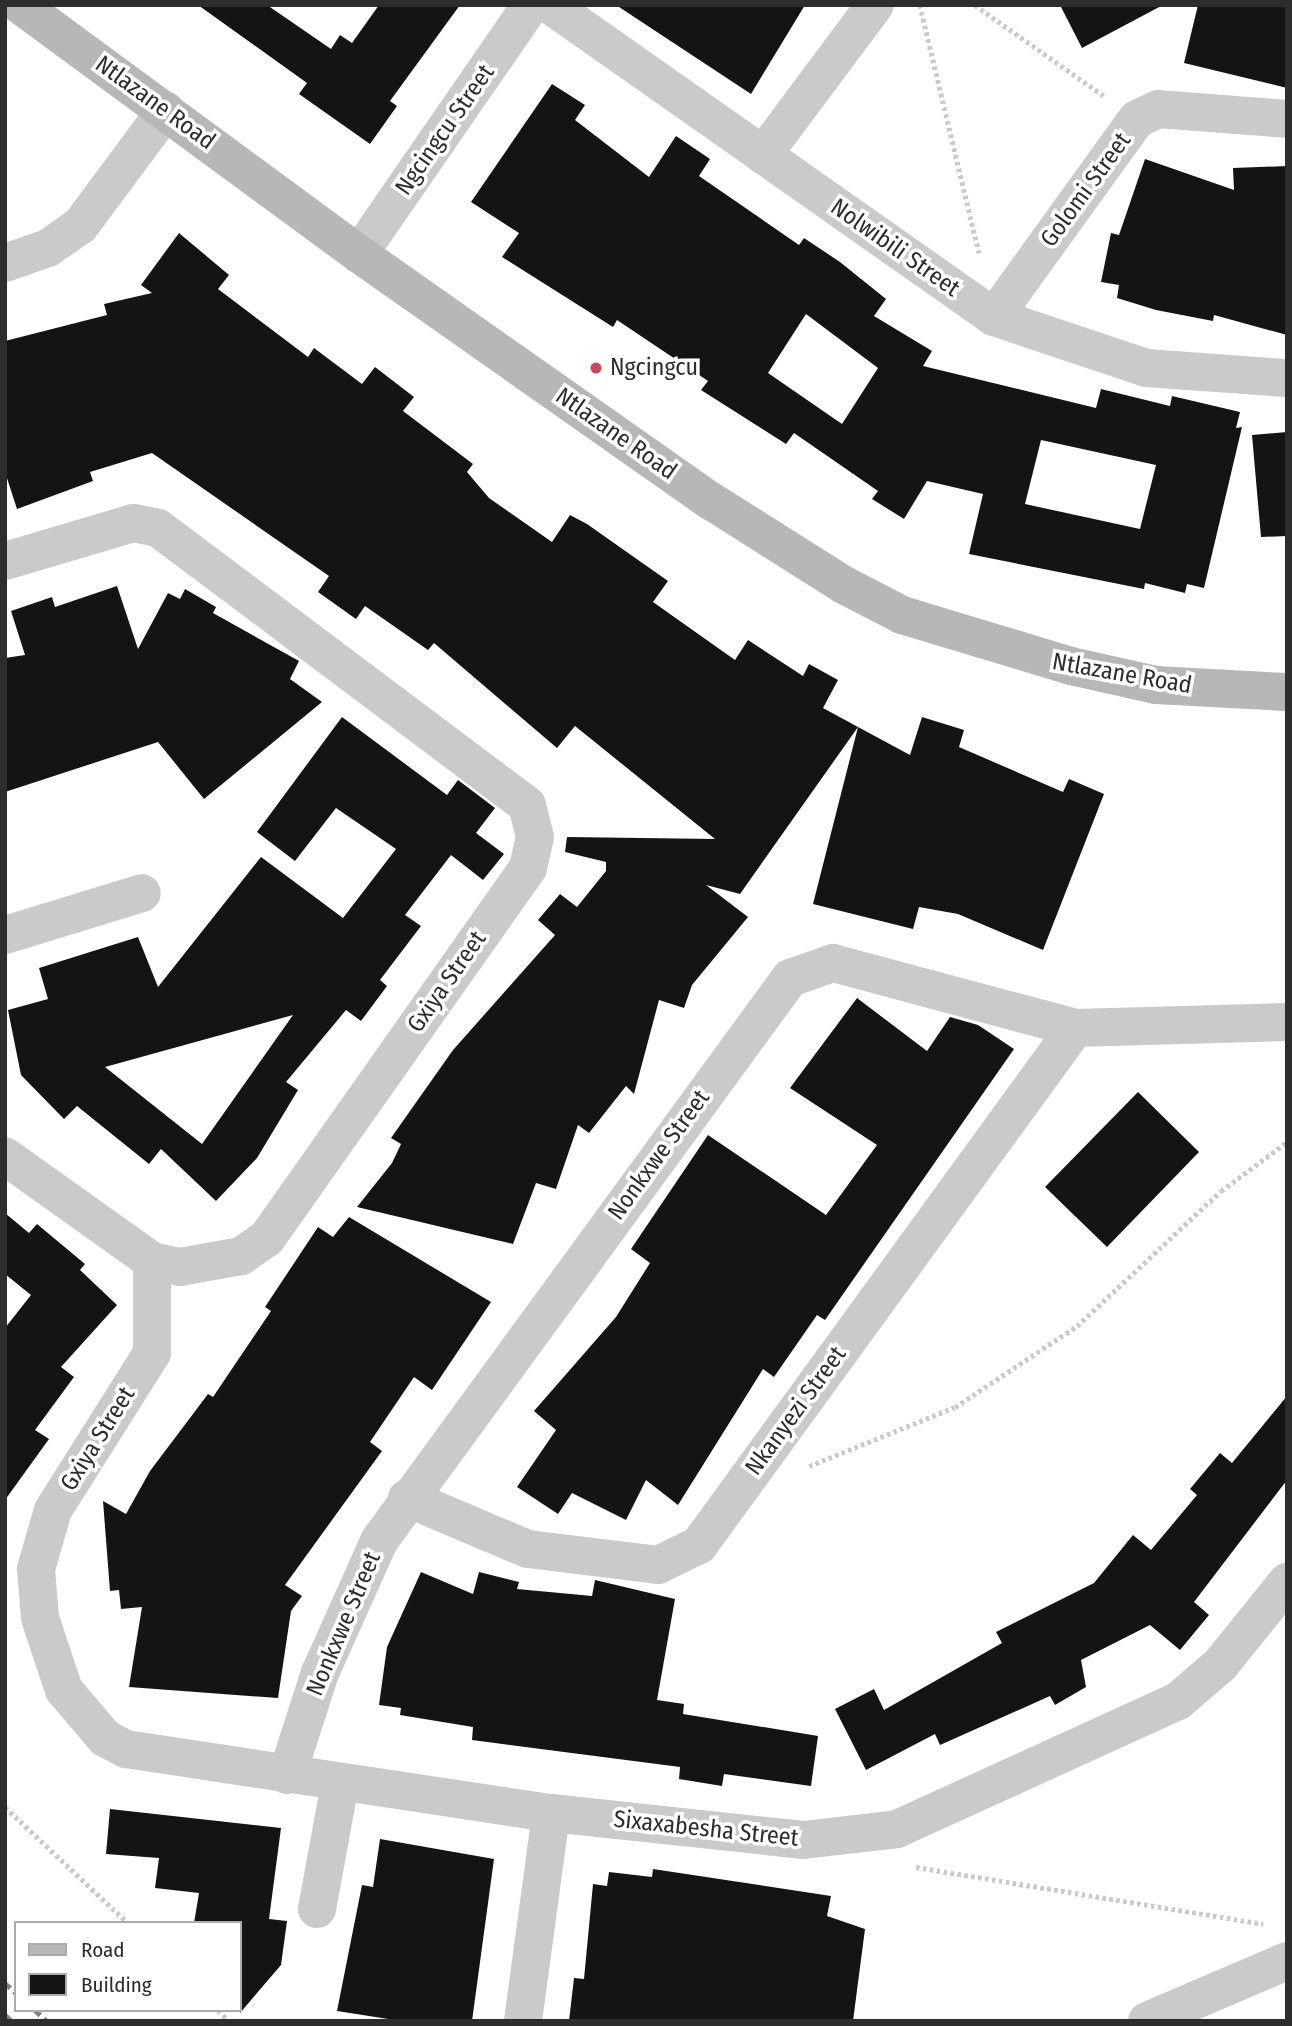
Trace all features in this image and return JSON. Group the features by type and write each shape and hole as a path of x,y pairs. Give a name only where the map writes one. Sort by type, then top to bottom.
{"street":[{"name":"Ntlazane Road","path":"20,5 359,254 711,501 902,615 1015,652 1156,685 1287,692"},
{"name":"Ngcingcu Street","path":"359,254 531,5"},
{"name":"Nolwibili Street","path":"550,5 994,317 1146,368 1287,378"},
{"path":"763,155 875,5"},
{"name":"Golomi Street","path":"994,317 1137,119 1157,109 1287,119"},
{"path":"5,263 48,248 79,226 166,110"},
{"name":"Gxiya Street","path":"5,561 133,523 158,528 527,805 532,820 528,868 267,1238 211,1265 152,1261 152,1353 53,1510 36,1569 40,1618"},
{"path":"5,935 142,893"},
{"name":"Nonkxwe Street","path":"287,1775 320,1673 379,1541 407,1498 790,978 834,963 1075,1028 1287,1022"},
{"name":"Nkanyezi Street","path":"407,1498 528,1549 658,1565 699,1545 1075,1028"},
{"path":"5,1156 152,1261"},
{"name":"Sixaxabesha Street","path":"40,1618 64,1690 105,1738 126,1749 340,1784 551,1813 804,1840 897,1829 1178,1701 1220,1665 1287,1582"},
{"path":"317,1909 340,1784"},
{"path":"523,2021 551,1813"},
{"path":"1147,2021 1287,1961"}],"path":[{"path":"920,5 994,317"},
{"path":"975,5 1137,119"},
{"path":"806,1468 955,1407 1077,1326 1221,1191 1287,1142"},
{"path":"5,1808 126,1921"},
{"path":"897,1829 915,1867 1273,1926"}],"building":[{"path":"198,5 267,5 331,49 340,35 352,43 379,5 460,5 390,101 397,106 370,144 299,94 307,83"},
{"path":"616,5 805,5 751,94"},
{"path":"1060,5 1163,5 1082,48"},
{"path":"1198,5 1287,5 1287,88 1184,63"},
{"path":"552,84 585,105 575,120 649,177 676,136 710,159 699,176 799,245 804,238 840,262 886,299 874,316 932,351 923,366 1096,408 1101,389 1170,406 1172,396 1240,412 1236,428 1242,427 1204,588 1187,584 1185,593 1145,583 1144,589 969,554 983,494 927,481 904,519 872,499 878,491 794,433 786,444 701,390 708,381 617,320 613,327 502,257 519,233 471,202","holes":["806,314 878,368 842,424 768,373","1041,440 1156,465 1140,529 1025,504"]},
{"path":"1145,159 1234,190 1233,168 1287,166 1287,335 1214,315 1213,321 1156,310 1117,298 1119,285 1101,282 1111,233 1119,235"},
{"path":"179,233 229,275 218,289 308,357 314,348 362,384 375,367 414,397 403,411 473,464 467,472 489,498 552,542 570,515 587,524 668,581 653,602 735,660 748,640 803,676 809,664 838,680 823,708 858,727 740,894 706,885 748,917 692,985 684,1008 659,1000 634,1094 626,1086 589,1133 578,1125 556,1189 536,1183 513,1244 357,1207 392,1163 401,1144 391,1138 453,1050 555,935 538,920 560,894 577,907 606,871 606,862 565,852 567,837 715,839 575,726 557,748 434,643 428,650 365,606 356,619 318,592 329,576 152,453 90,472 93,481 17,509 5,472 5,341 107,315 104,304 152,293 141,285"},
{"path":"1287,432 1287,536 1261,537 1252,435"},
{"path":"117,586 138,649 168,593 180,599 185,589 216,607 213,613 299,661 290,679 322,702 204,799 158,742 5,792 5,658 25,655 11,611 52,597 55,607"},
{"path":"342,717 447,795 458,780 495,808 476,833 504,854 483,880 451,855 405,915 421,926 380,980 387,986 361,1021 346,1010 286,1082 298,1090 257,1158 216,1201 161,1149 149,1164 77,1106 64,1119 21,1075 8,1010 48,999 39,968 138,937 158,987 261,857 343,918 396,849 336,808 295,861 257,832","holes":["293,1015 202,1144 105,1067"]},
{"path":"922,717 964,730 959,747 1063,792 1069,779 1104,794 1043,950 958,914 919,907 913,929 813,904 858,727 910,755"},
{"path":"857,998 927,1051 950,1017 978,1025 1014,1049 825,1320 817,1315 774,1377 763,1369 678,1505 646,1480 626,1520 572,1493 558,1514 517,1487 556,1430 534,1411 616,1317 650,1263 631,1249 708,1135 826,1215 877,1145 790,1088"},
{"path":"1138,1092 1199,1152 1107,1247 1045,1187"},
{"path":"5,1213 29,1233 37,1224 85,1264 80,1270 117,1305 61,1367 74,1377 35,1430 49,1439 5,1500 5,1328 31,1295 5,1274"},
{"path":"349,1217 491,1302 432,1390 414,1377 370,1442 382,1451 285,1585 302,1596 291,1611 278,1698 129,1687 142,1607 121,1609 119,1590 110,1591 103,1501 126,1514 150,1471 208,1394 213,1397 271,1311 265,1307 318,1227 333,1237"},
{"path":"1287,1396 1287,1480 1194,1602 1209,1615 1180,1650 1150,1625 1081,1660 1086,1687 1055,1705 1050,1696 940,1745 935,1734 866,1770 835,1709 874,1689 884,1710 1002,1643 996,1632 1094,1583 1133,1535 1151,1550 1197,1495 1190,1489 1220,1453 1232,1463"},
{"path":"421,1572 473,1594 479,1572 519,1582 517,1589 592,1596 595,1580 675,1599 657,1700 684,1704 683,1714 818,1736 811,1786 724,1774 722,1786 679,1779 680,1767 472,1740 473,1727 400,1715 401,1708 379,1705 387,1647"},
{"path":"110,1809 281,1828 269,1919 287,1921 281,1965 242,2011 242,1921 194,1921 199,1893 155,1888 159,1858 106,1854"},
{"path":"380,1839 494,1859 472,2021 401,2021 337,2011 362,1885 373,1887"},
{"path":"653,1869 831,1896 827,1916 865,1929 853,2021 569,2021 574,1978 584,1979 593,1884 607,1886 609,1872 652,1877"}],"railway":[{"path":"5,1983 14,1991"},
{"path":"37,2012 47,2021"},
{"path":"5,2015 12,2021"}],"place":[{"name":"Ngcingcu","path":"596,368"}]}
